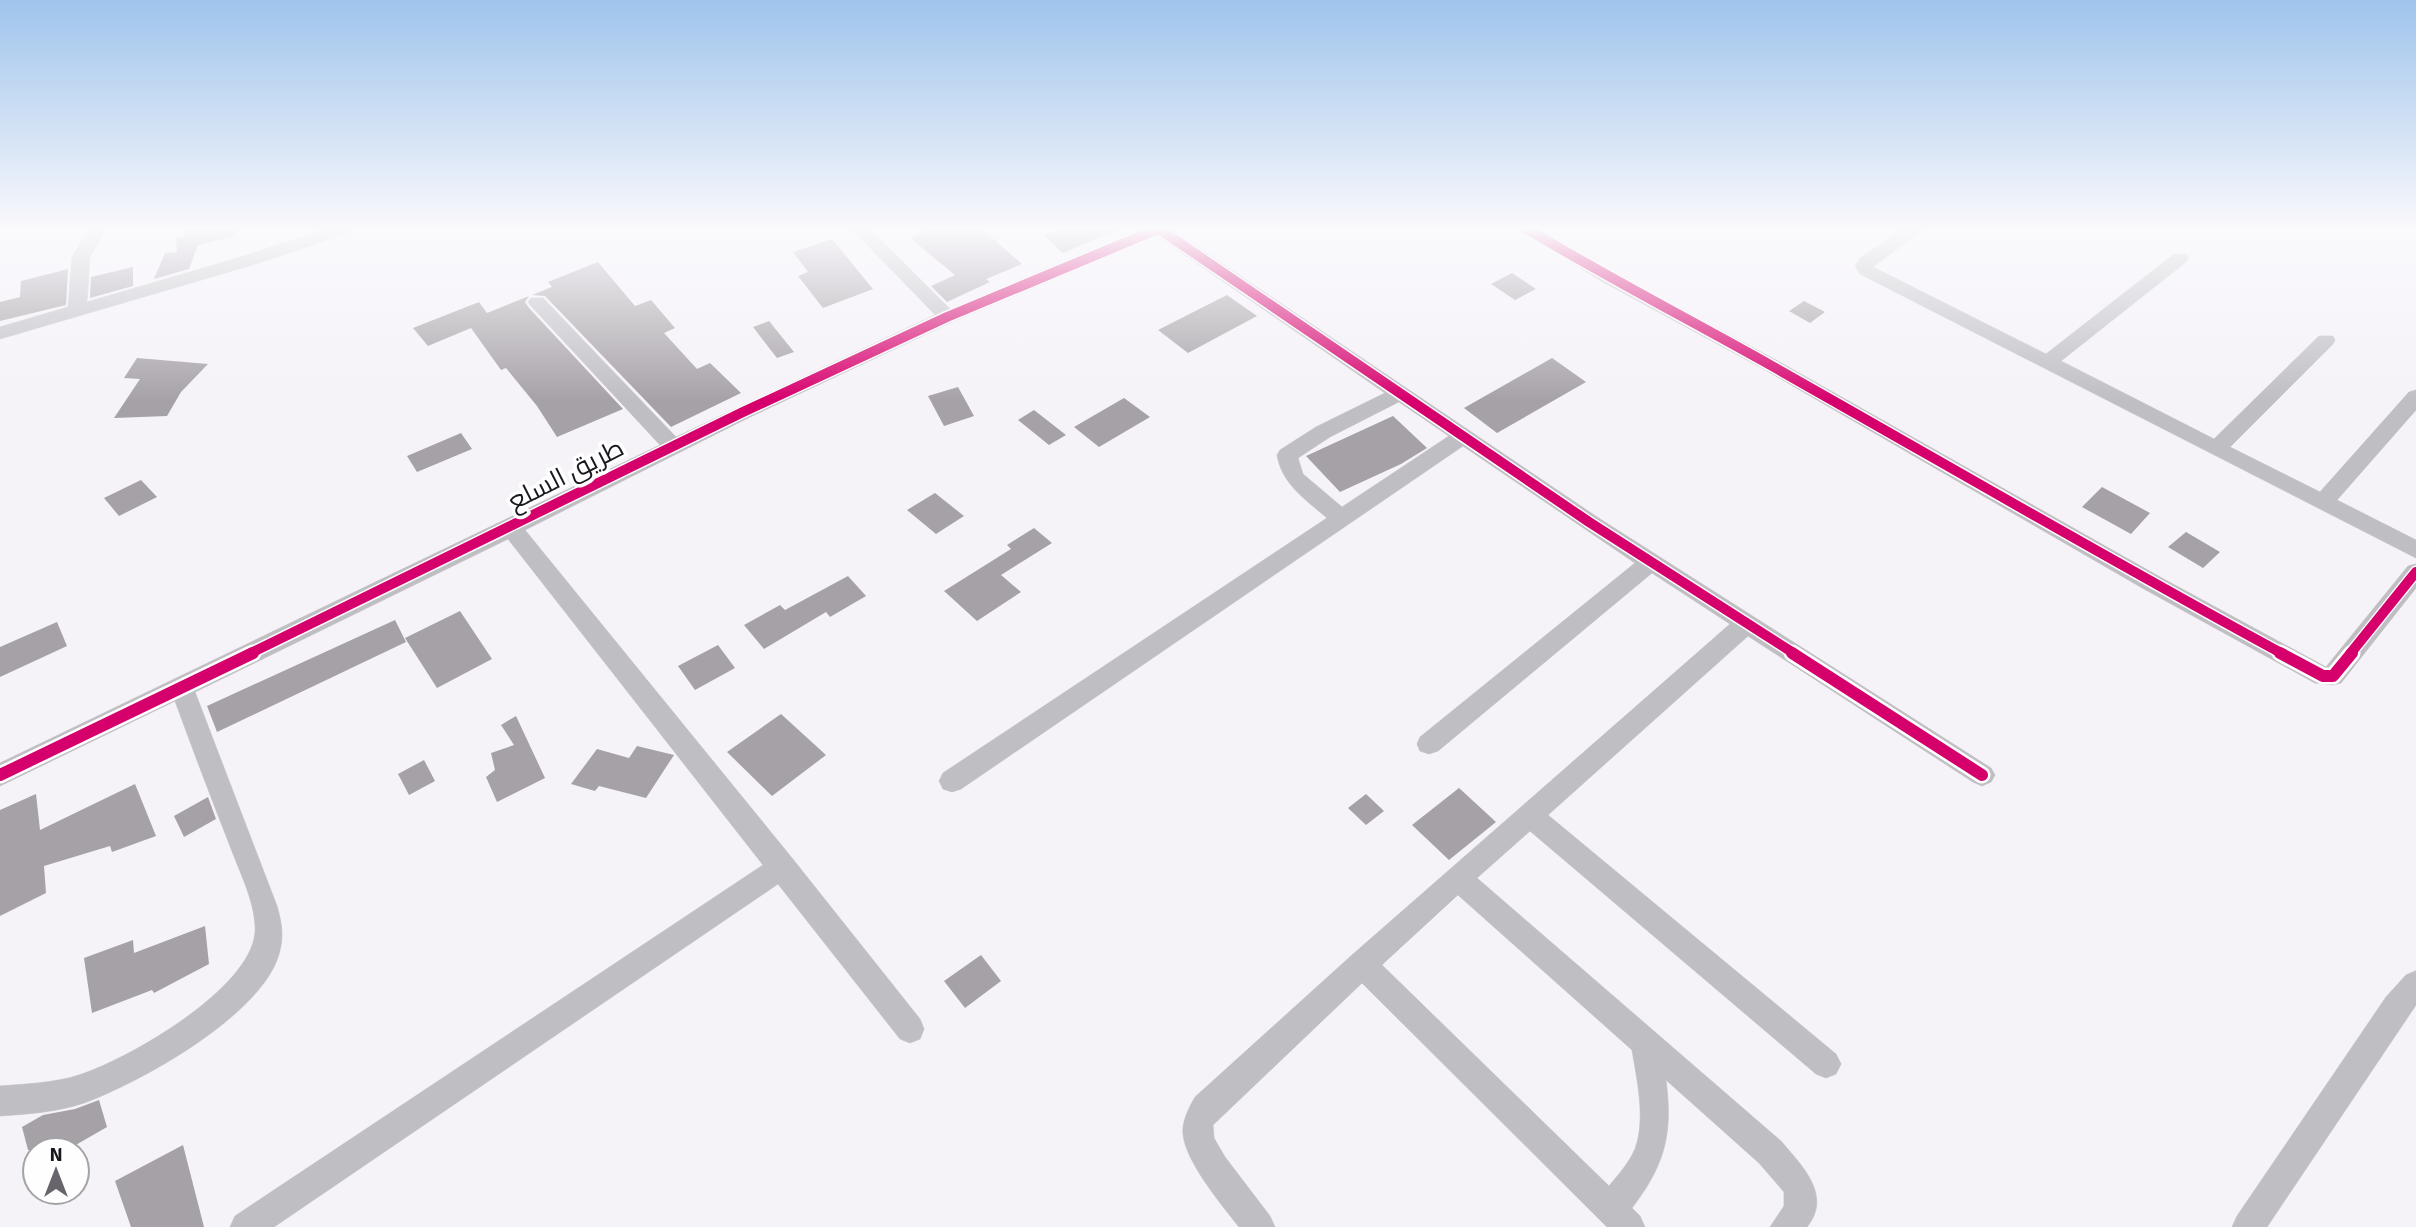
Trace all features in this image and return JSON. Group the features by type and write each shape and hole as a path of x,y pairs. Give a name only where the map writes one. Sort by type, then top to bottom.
{"street":[{"path":"77,312 79,286"},
{"path":"0,333 159,286"},
{"path":"917,286 947,317"},
{"name":"طريق السلع","path":"0,775 673,447 947,317 1021,286"},
{"path":"1241,286 1651,562 1982,775"},
{"path":"1628,286 2152,583 2323,676 2333,676 2416,572"},
{"path":"1897,286 2416,550"},
{"path":"2046,363 2144,286"},
{"path":"537,302 673,447"},
{"path":"2217,448 2326,340"},
{"path":"1341,518 1296,479 1290,471 1287,455 1323,432 1398,394"},
{"path":"2323,502 2416,397"},
{"path":"952,781 1462,437"},
{"path":"511,528 911,1028"},
{"path":"1429,744 1651,562"},
{"path":"1259,1227 1239,1203 1198,1137 1198,1124 1206,1108 1362,964 1746,624"},
{"path":"0,1101 81,1089 138,1064 196,1029 236,992 268,951 269,930 256,881 181,686"},
{"path":"1530,815 1826,1064"},
{"path":"246,1227 783,866"},
{"path":"1458,878 1770,1152 1800,1187 1799,1212 1786,1227"},
{"path":"1362,964 1620,1218 1653,1142 1654,1092 1646,1044"},
{"path":"2248,1227 2396,1007 2416,984"}],"building":[{"path":"21,286 67,286 66,305 0,321 0,302 20,297"},
{"path":"91,286 132,286 90,298"},
{"path":"618,286 635,306 651,300 675,328 664,333 697,369 710,363 741,393 671,427 545,296 532,295 552,287"},
{"path":"806,286 871,286 873,289 823,308"},
{"path":"931,286 981,286 947,302"},
{"path":"1494,286 1532,286 1536,289 1515,300"},
{"path":"1227,295 1257,316 1188,353 1158,330"},
{"path":"529,296 525,302 529,308 623,409 557,437 537,406 506,368 501,370 471,328 428,346 413,328 479,302 487,313"},
{"path":"1804,301 1825,312 1810,323 1789,311"},
{"path":"769,321 794,352 777,358 753,327"},
{"path":"137,358 208,364 181,392 167,416 114,418 140,379 124,378"},
{"path":"1552,358 1586,382 1497,433 1464,408"},
{"path":"958,387 974,416 944,426 928,396"},
{"path":"1124,398 1150,417 1099,447 1074,427"},
{"path":"1034,410 1066,435 1049,445 1018,420"},
{"path":"1393,416 1427,448 1401,464 1340,492 1306,456"},
{"path":"461,433 472,449 417,472 407,456"},
{"path":"141,480 157,497 119,516 104,498"},
{"path":"2102,487 2150,513 2131,534 2082,507"},
{"path":"935,493 964,516 936,534 907,510"},
{"path":"1034,528 1052,543 1001,575 1021,592 977,621 944,591 1011,549 1007,545"},
{"path":"2186,532 2220,552 2203,568 2168,547"},
{"path":"848,576 866,596 830,617 826,612 764,649 744,625 780,605 785,610"},
{"path":"460,611 492,659 437,688 405,638"},
{"path":"395,620 406,642 217,732 207,706"},
{"path":"57,622 67,646 0,677 0,647"},
{"path":"718,645 735,668 695,690 678,666"},
{"path":"781,714 826,755 772,796 727,752"},
{"path":"516,716 545,778 497,802 486,777 495,770 491,753 514,745 501,725"},
{"path":"637,746 674,755 646,798 599,786 595,791 571,784 597,749 629,758"},
{"path":"424,760 435,781 409,795 398,774"},
{"path":"135,784 156,836 112,852 110,846 44,866 46,893 0,916 0,810 36,794 40,830"},
{"path":"1459,788 1496,822 1449,860 1412,825"},
{"path":"1366,794 1384,811 1366,825 1348,808"},
{"path":"208,797 216,819 184,837 174,816"},
{"path":"205,926 209,964 154,993 152,990 92,1013 84,958 133,940 134,953"},
{"path":"981,955 1001,981 965,1008 944,981"},
{"path":"99,1100 107,1127 91,1136 24,1136 22,1127 43,1115 75,1109"},
{"path":"183,1145 204,1227 131,1227 115,1181"}],"cycle path":[{"path":"0,775 511,528 743,412 947,317 1021,286"},
{"path":"1243,286 1589,522 1982,775"},
{"path":"1624,286 1769,364 2152,583 2323,676 2333,676 2416,572"}]}
